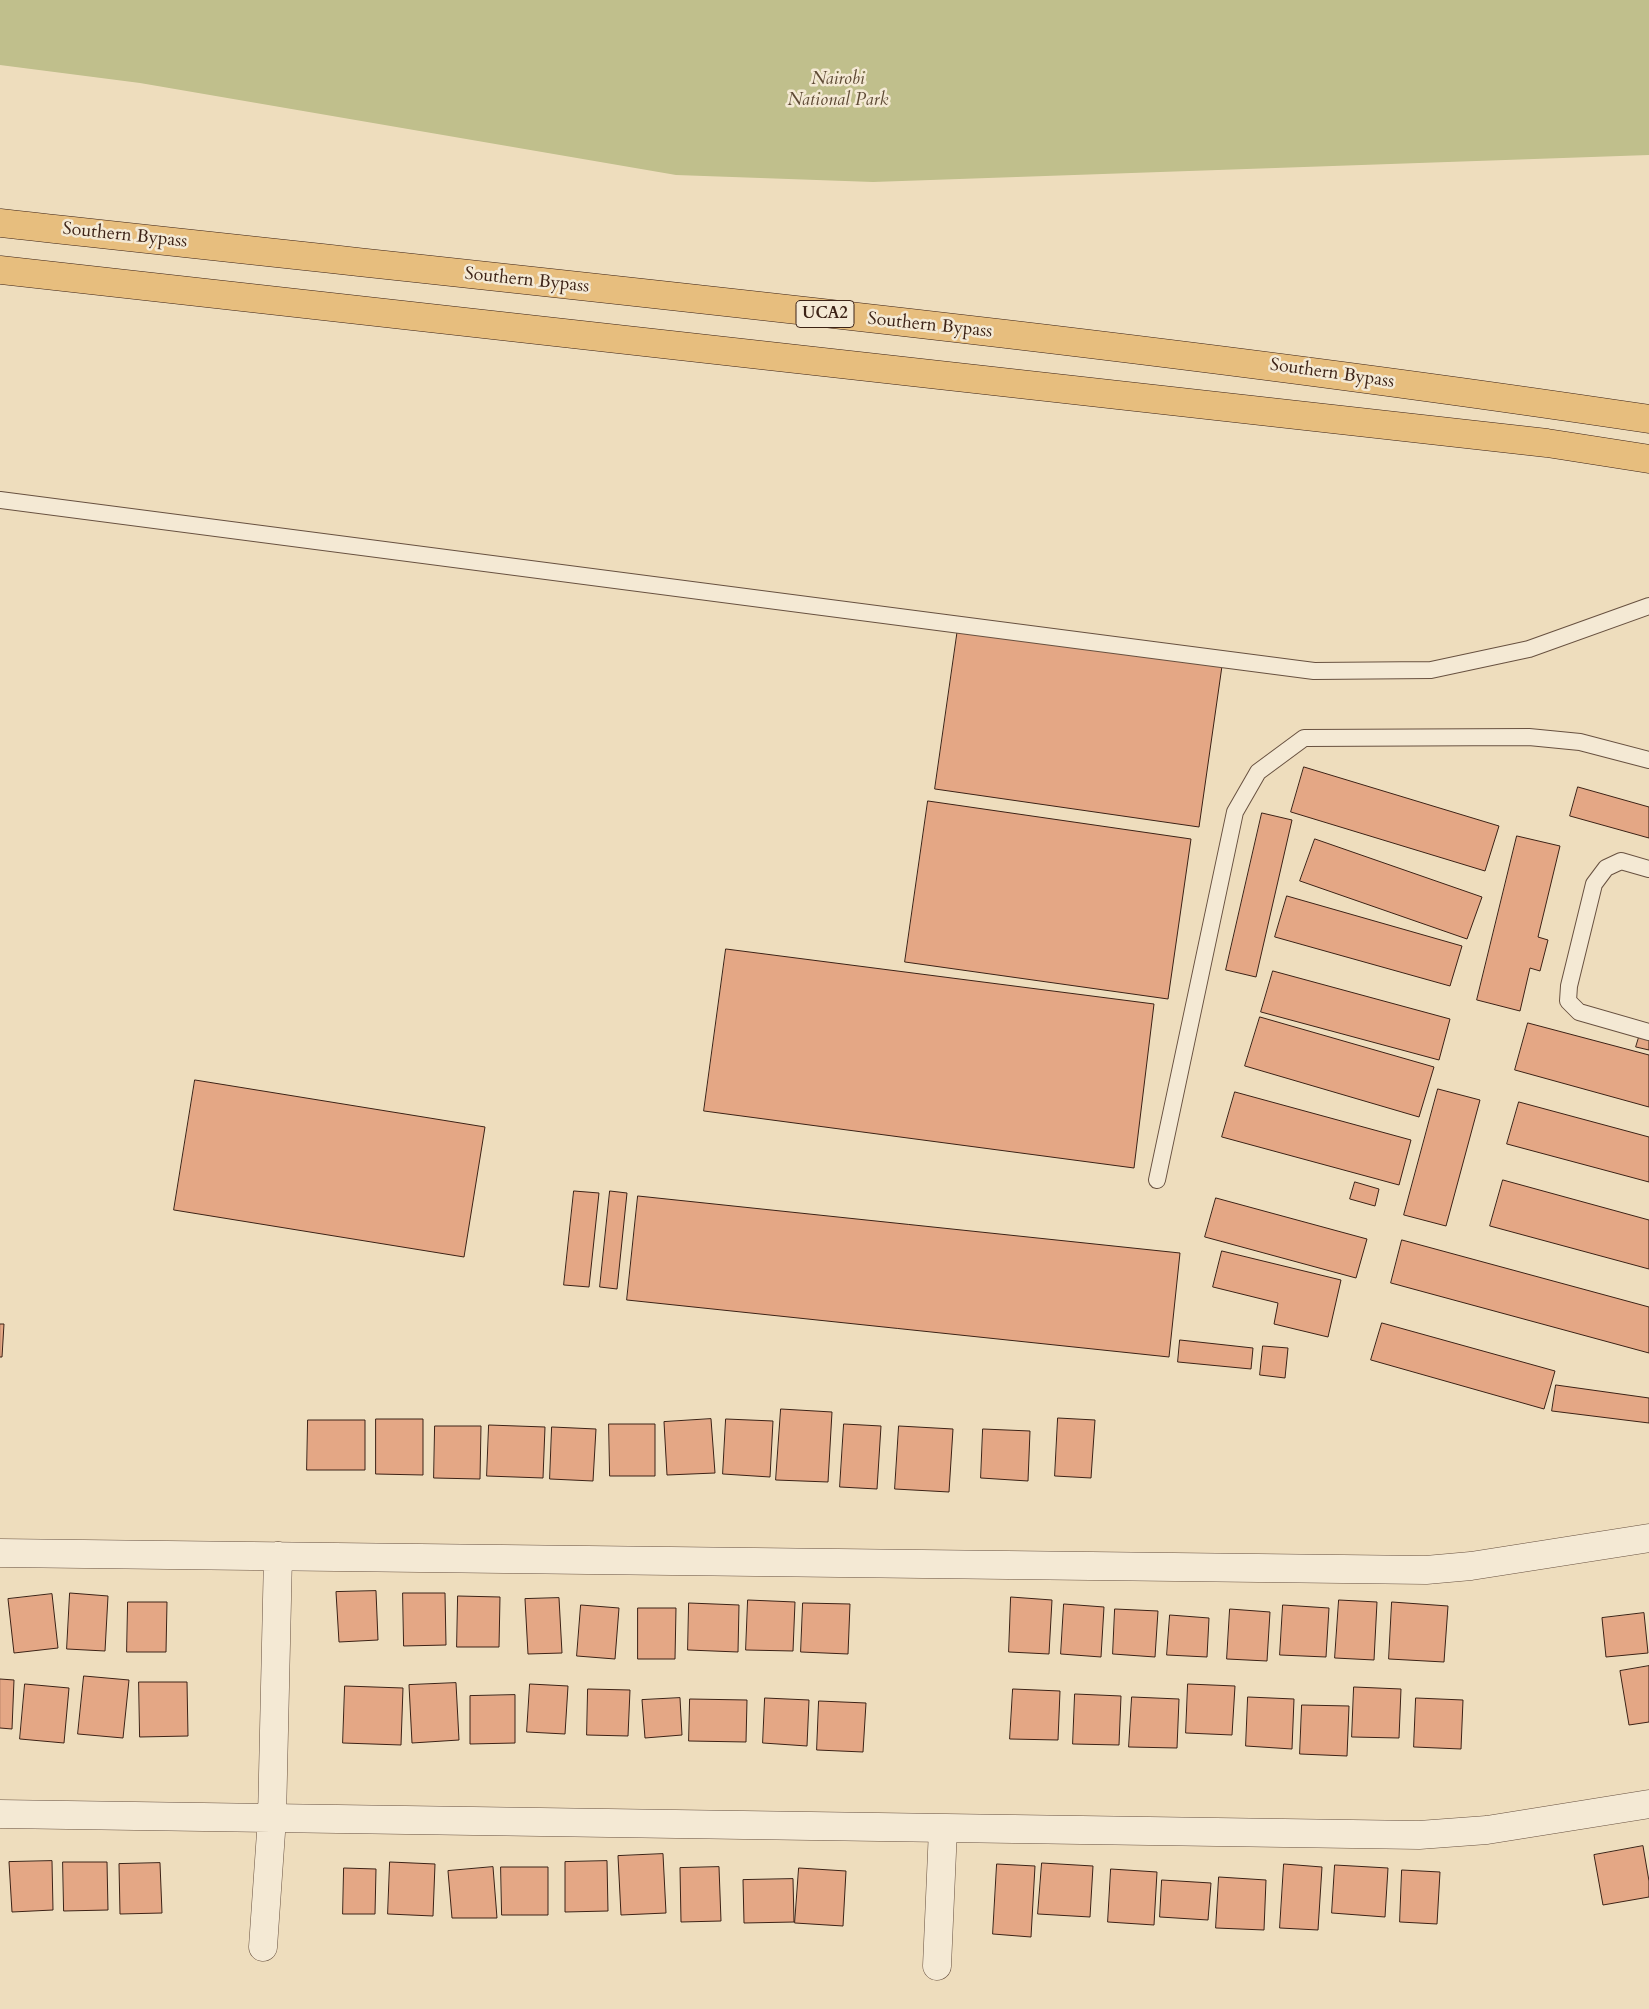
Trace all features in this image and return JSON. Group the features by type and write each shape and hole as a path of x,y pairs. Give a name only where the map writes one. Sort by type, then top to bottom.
{"highway":[{"name":"Southern Bypass","path":"0,223 1190,355 1452,390 1649,419"},
{"path":"0,270 1547,443 1649,459"}],"street":[{"path":"0,1553 1426,1570 1471,1566 1649,1538"},
{"path":"263,1947 272,1818 278,1556"},
{"path":"0,1814 1419,1835 1487,1830 1649,1804"},
{"path":"937,1966 943,1829"}],"lane":[{"path":"0,500 1314,671 1431,670 1529,649 1649,606"},
{"path":"1157,1180 1235,812 1258,772 1304,738 1529,737 1580,742 1649,760"},
{"path":"1649,868 1621,861 1606,868 1594,884 1569,986 1568,1002 1580,1012 1649,1032"}],"green space":[{"name":"Nairobi National Park","path":"0,0 1649,0 1649,155 873,182 676,175 140,83 0,65"}],"building":[{"path":"958,628 1222,666 1199,827 935,789"},
{"path":"1304,767 1499,826 1485,871 1291,812"},
{"path":"1578,787 1649,807 1649,838 1570,816"},
{"path":"928,801 1191,839 1168,999 905,962"},
{"path":"1262,813 1292,820 1256,977 1226,970"},
{"path":"1517,836 1560,846 1538,937 1548,940 1540,971 1530,968 1520,1011 1477,1000"},
{"path":"1315,839 1482,897 1467,939 1300,881"},
{"path":"1287,896 1462,946 1450,986 1275,937"},
{"path":"726,949 1154,1004 1134,1168 704,1111"},
{"path":"1273,971 1450,1019 1439,1060 1261,1012"},
{"path":"1260,1017 1434,1067 1419,1117 1245,1066"},
{"path":"1528,1023 1649,1055 1649,1107 1515,1070"},
{"path":"1640,1034 1649,1036 1649,1050 1636,1047"},
{"path":"195,1080 485,1127 464,1257 174,1210"},
{"path":"1438,1089 1480,1100 1446,1226 1404,1215"},
{"path":"1235,1092 1411,1140 1399,1185 1222,1137"},
{"path":"1519,1102 1649,1137 1649,1182 1507,1144"},
{"path":"1503,1180 1649,1220 1649,1269 1490,1226"},
{"path":"1355,1182 1379,1189 1375,1206 1350,1199"},
{"path":"574,1191 599,1193 589,1287 564,1285"},
{"path":"610,1191 627,1193 617,1289 600,1287"},
{"path":"638,1196 1180,1253 1169,1357 627,1300"},
{"path":"1216,1198 1367,1239 1356,1278 1205,1237"},
{"path":"1402,1240 1649,1307 1649,1353 1391,1283"},
{"path":"1222,1251 1341,1280 1328,1337 1274,1324 1278,1303 1213,1287"},
{"path":"1382,1323 1555,1371 1544,1409 1371,1360"},
{"path":"0,1324 4,1324 2,1357 0,1357"},
{"path":"1180,1340 1253,1348 1251,1369 1178,1362"},
{"path":"1263,1346 1288,1348 1285,1378 1260,1375"},
{"path":"1556,1385 1649,1398 1649,1423 1552,1411"},
{"path":"781,1409 832,1412 828,1482 776,1480"},
{"path":"1058,1418 1095,1420 1091,1478 1055,1476"},
{"path":"376,1419 423,1419 423,1475 376,1474"},
{"path":"711,1419 715,1473 667,1475 664,1422"},
{"path":"726,1419 773,1421 770,1477 723,1474"},
{"path":"308,1420 365,1420 365,1470 307,1470"},
{"path":"609,1424 655,1424 655,1476 610,1476"},
{"path":"844,1424 881,1426 877,1489 840,1487"},
{"path":"489,1425 545,1427 543,1478 487,1476"},
{"path":"435,1426 481,1426 480,1479 434,1478"},
{"path":"899,1426 953,1429 949,1492 895,1489"},
{"path":"552,1427 596,1429 593,1481 550,1479"},
{"path":"983,1429 1030,1431 1028,1481 981,1478"},
{"path":"376,1591 378,1640 339,1642 336,1592"},
{"path":"70,1593 108,1596 105,1651 67,1649"},
{"path":"403,1593 445,1593 446,1645 404,1646"},
{"path":"52,1594 58,1648 14,1653 8,1599"},
{"path":"458,1596 500,1597 499,1647 457,1647"},
{"path":"1011,1597 1052,1600 1049,1654 1009,1652"},
{"path":"559,1598 562,1653 528,1654 525,1599"},
{"path":"748,1600 795,1602 793,1651 746,1650"},
{"path":"1339,1600 1377,1602 1374,1660 1335,1658"},
{"path":"128,1602 167,1602 166,1652 127,1652"},
{"path":"1392,1602 1448,1606 1444,1662 1389,1659"},
{"path":"689,1603 739,1605 738,1652 688,1650"},
{"path":"803,1603 850,1604 848,1654 801,1652"},
{"path":"1064,1604 1104,1607 1101,1657 1061,1654"},
{"path":"581,1605 619,1608 615,1659 577,1656"},
{"path":"1283,1605 1329,1608 1326,1657 1280,1655"},
{"path":"638,1608 676,1608 675,1659 638,1659"},
{"path":"1115,1609 1158,1611 1155,1657 1113,1654"},
{"path":"1230,1609 1270,1612 1267,1661 1227,1659"},
{"path":"1644,1613 1648,1653 1606,1657 1602,1618"},
{"path":"1170,1615 1209,1618 1207,1657 1167,1655"},
{"path":"1649,1666 1649,1722 1629,1725 1620,1671"},
{"path":"84,1676 129,1680 123,1738 78,1734"},
{"path":"0,1679 14,1680 12,1729 0,1728"},
{"path":"139,1682 187,1682 188,1736 140,1737"},
{"path":"456,1683 459,1740 412,1743 409,1685"},
{"path":"25,1684 69,1688 64,1743 20,1739"},
{"path":"530,1684 568,1686 565,1734 527,1732"},
{"path":"1188,1684 1235,1686 1232,1735 1186,1733"},
{"path":"345,1686 403,1688 401,1745 343,1743"},
{"path":"1354,1687 1401,1689 1399,1738 1352,1737"},
{"path":"588,1689 630,1690 628,1736 587,1735"},
{"path":"1013,1689 1060,1691 1058,1740 1010,1739"},
{"path":"1075,1694 1121,1696 1119,1745 1073,1744"},
{"path":"515,1695 515,1743 470,1744 470,1696"},
{"path":"1132,1697 1179,1699 1177,1748 1129,1747"},
{"path":"1248,1697 1294,1699 1292,1749 1246,1746"},
{"path":"680,1698 682,1735 645,1738 642,1700"},
{"path":"765,1698 809,1700 807,1746 763,1743"},
{"path":"1416,1698 1463,1700 1461,1749 1414,1747"},
{"path":"690,1699 747,1700 746,1742 689,1741"},
{"path":"819,1701 866,1703 863,1752 817,1750"},
{"path":"1302,1705 1349,1706 1347,1756 1300,1754"},
{"path":"1643,1846 1649,1881 1649,1897 1603,1905 1594,1855"},
{"path":"663,1854 666,1913 621,1915 618,1856"},
{"path":"52,1861 53,1910 12,1912 9,1862"},
{"path":"607,1861 608,1911 565,1912 565,1862"},
{"path":"63,1862 107,1862 108,1910 64,1911"},
{"path":"390,1862 435,1864 433,1916 388,1914"},
{"path":"160,1863 162,1913 120,1914 119,1864"},
{"path":"1042,1863 1093,1866 1090,1917 1038,1914"},
{"path":"997,1864 1035,1866 1031,1937 993,1934"},
{"path":"1284,1864 1322,1867 1318,1930 1280,1928"},
{"path":"1335,1865 1388,1868 1385,1917 1332,1913"},
{"path":"493,1867 497,1918 452,1918 448,1871"},
{"path":"501,1867 548,1867 548,1915 502,1915"},
{"path":"719,1867 721,1921 681,1922 680,1868"},
{"path":"344,1868 376,1869 375,1914 343,1914"},
{"path":"799,1868 846,1871 843,1926 795,1923"},
{"path":"1111,1869 1157,1872 1154,1925 1108,1922"},
{"path":"1402,1870 1440,1872 1437,1924 1400,1922"},
{"path":"1219,1877 1266,1880 1264,1930 1216,1928"},
{"path":"793,1879 794,1922 744,1923 743,1880"},
{"path":"1162,1880 1211,1883 1208,1920 1160,1917"}]}
